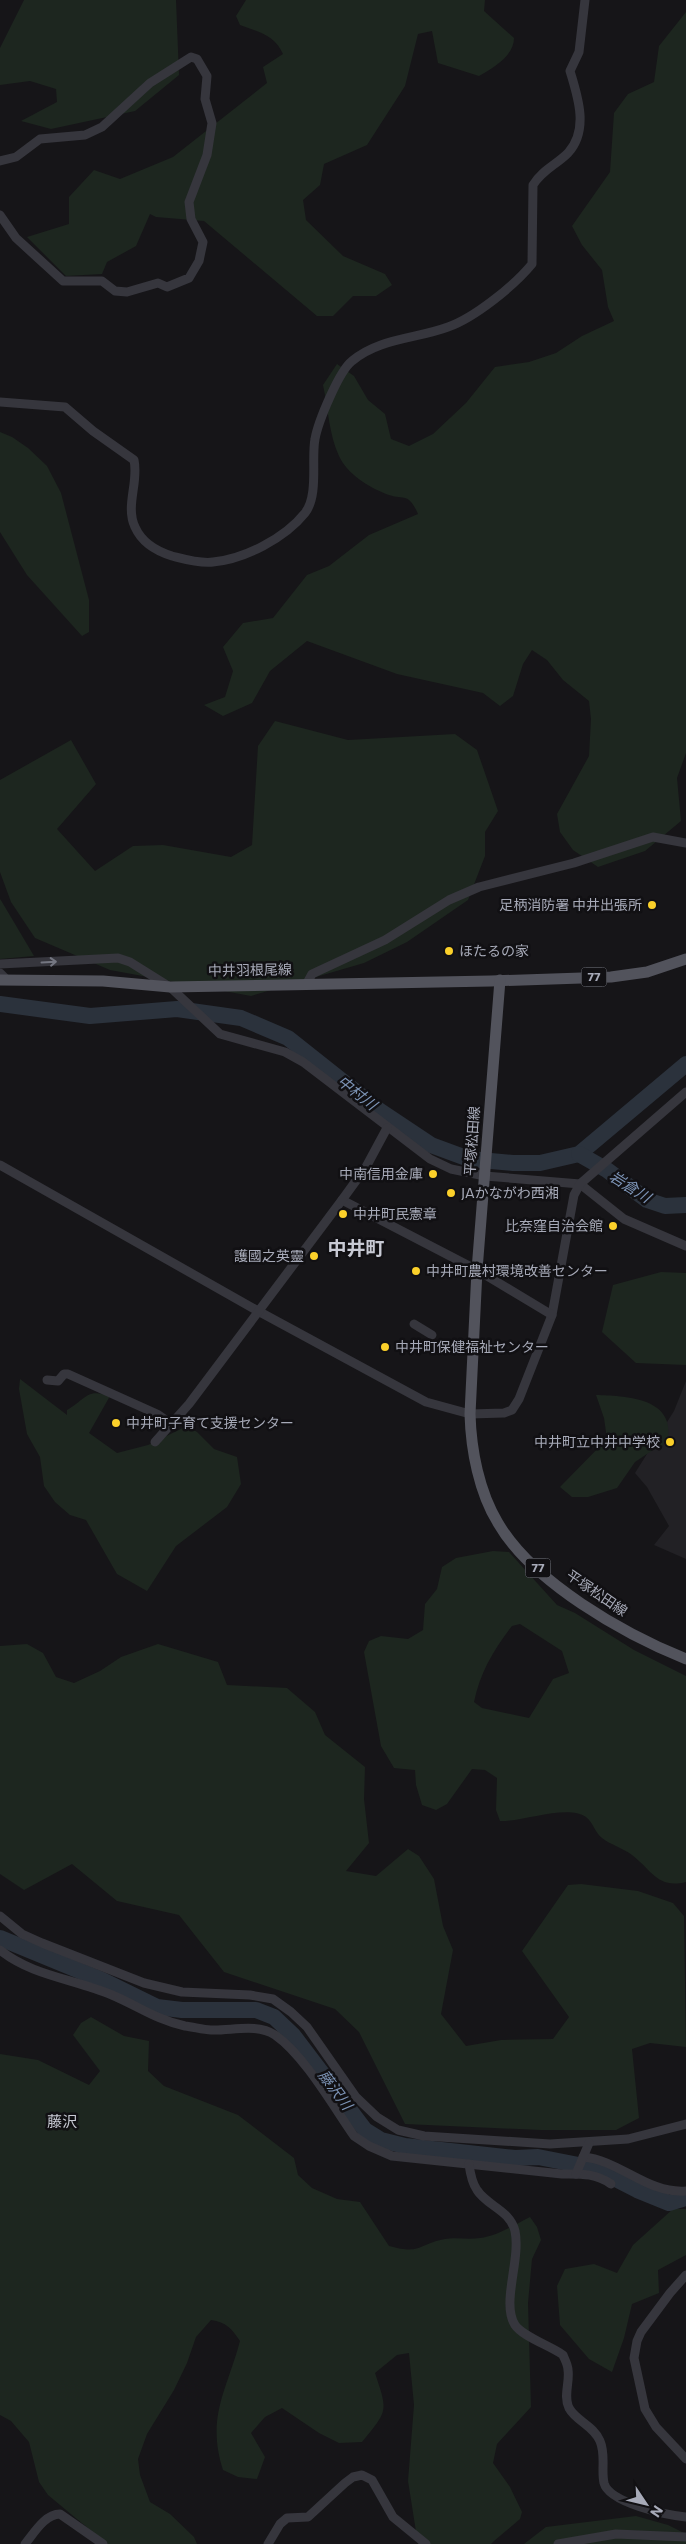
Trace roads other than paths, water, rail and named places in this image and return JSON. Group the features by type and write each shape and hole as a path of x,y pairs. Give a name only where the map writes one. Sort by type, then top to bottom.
{"main road":[{"name":"77","path":"500,980 611,977 647,972 686,959"},
{"name":"中井羽根尾線","path":"2,978 103,981 170,987 500,980"},
{"name":"平塚松田線","path":"500,980 477,1270 470,1414 470,1437 486,1500 498,1525 514,1545 554,1582 626,1630 686,1659"}],"street":[{"path":"0,402 65,407 93,431 134,460 136,472 131,510 134,526 142,541 162,553 213,563 245,553 290,530 306,511 310,501 315,438 338,377 350,362 374,347 448,327 477,311 526,272 532,264 534,185 539,174 568,153 576,139 581,114 570,71 579,52 585,0"},
{"path":"0,161 16,157 40,139 85,135 102,126 150,83 191,56 197,59 207,76 205,99 212,123 207,155 189,202 191,219 203,242 199,261 189,278 167,287 158,283 127,292 114,292 102,281 63,281 16,238 0,215"},
{"path":"306,984 312,974 385,940 449,900 478,888 574,863 653,837 686,843"},
{"path":"0,964 118,958 130,962 170,987 220,1034 285,1052 303,1062 430,1159 451,1169 580,1184 624,1219 686,1246"},
{"path":"0,1165 258,1311 426,1402 470,1414 504,1413 512,1410 552,1315 562,1270 569,1211 580,1184 686,1092"},
{"path":"155,1442 189,1404 342,1200 366,1167 388,1128"},
{"path":"342,1200 477,1270 552,1315"},
{"path":"414,1324 432,1335"},
{"path":"47,1380 58,1381 64,1374 68,1374 157,1414 170,1423"},
{"path":"0,1916 22,1934 144,1983 182,1992 250,1995 272,1999 291,2012 307,2027 356,2097 377,2117 398,2130 424,2136 550,2144 628,2139 686,2124"},
{"path":"0,1950 12,1960 112,1995 148,2015 210,2030 250,2028 273,2034 293,2051 354,2136 369,2146 392,2156 600,2176 611,2184"},
{"path":"576,2174 588,2143"},
{"path":"583,2157 600,2158 658,2189 686,2191"},
{"path":"469,2164 477,2190 506,2215 515,2230 517,2250 510,2297 510,2311 514,2322 521,2331 563,2355 568,2369 566,2401 569,2409 589,2426 600,2441 604,2454 604,2478 607,2491 618,2499 686,2517"},
{"path":"686,2275 670,2292 641,2332 637,2341 634,2358 645,2409 656,2427 686,2460"},
{"path":"268,2544 280,2524 288,2518 308,2517 345,2483 353,2477 362,2475 372,2480 384,2504 398,2522 426,2544"},
{"path":"25,2544 53,2514 60,2514 103,2544"},
{"path":"558,2544 616,2534 686,2537"}],"waterway":[{"name":"中村川","path":"0,1004 90,1016 177,1009 241,1018 288,1038 380,1111 431,1145 469,1159 513,1163 540,1163 579,1154 686,1064"},
{"name":"岩倉川","path":"579,1154 607,1170 647,1200 665,1206 686,1205"},
{"name":"藤沢川","path":"0,1938 102,1980 157,2007 182,2010 256,2010 274,2017 293,2035 365,2130 381,2140 405,2146 515,2158 538,2157 594,2168 637,2190 669,2203 686,2198"}],"place":[{"name":"足柄消防署 中井出張所","path":"652,905"},
{"name":"ほたるの家","path":"449,951"},
{"name":"中南信用金庫","path":"433,1174"},
{"name":"JAかながわ西湘","path":"451,1193"},
{"name":"中井町民憲章","path":"343,1214"},
{"name":"比奈窪自治会館","path":"613,1226"},
{"name":"護國之英靈","path":"314,1256"},
{"name":"中井町農村環境改善センター","path":"416,1271"},
{"name":"中井町保健福祉センター","path":"385,1347"},
{"name":"中井町子育て支援センター","path":"116,1423"},
{"name":"中井町立中井中学校","path":"670,1442"}],"district":[{"name":"中井町","path":"356,1248"},
{"name":"藤沢","path":"62,2122"}]}
